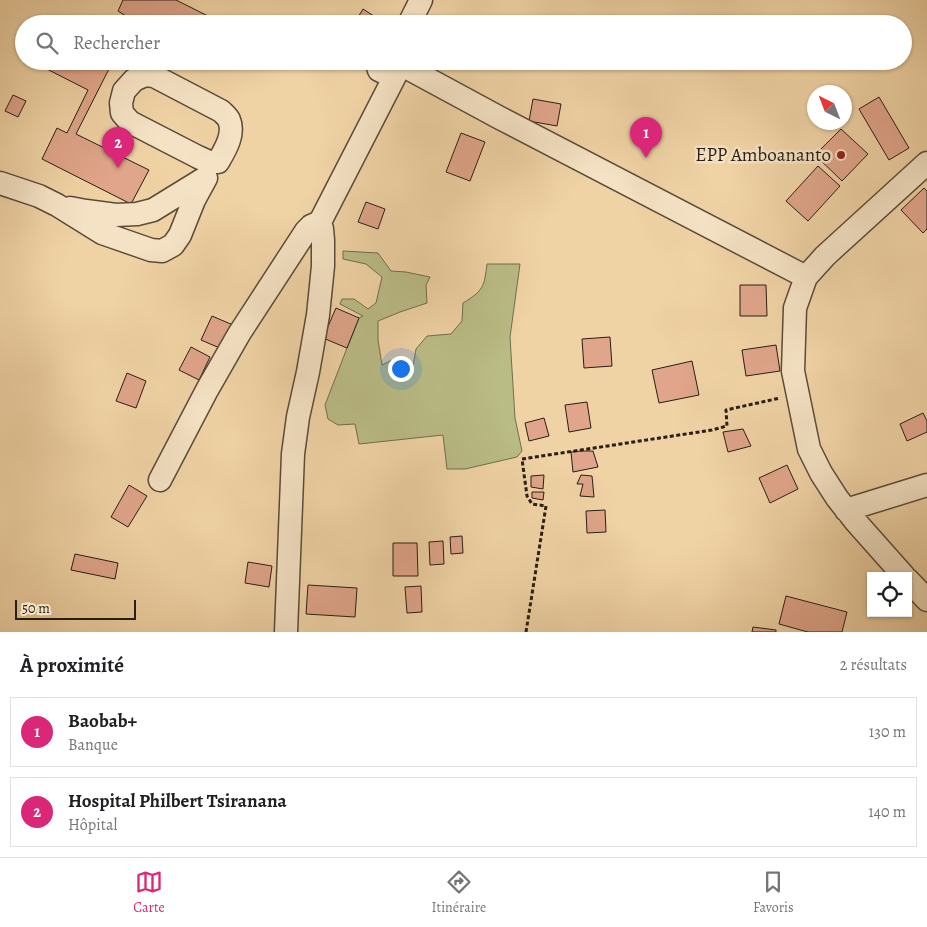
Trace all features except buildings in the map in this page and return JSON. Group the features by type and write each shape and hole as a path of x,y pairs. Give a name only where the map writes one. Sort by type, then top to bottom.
{"street":[{"path":"414,15 421,0"},
{"path":"379,70 387,74 394,70"},
{"path":"160,480 239,334 306,231 311,226 320,222 398,70"},
{"path":"408,70 806,277"},
{"path":"0,183 39,196 102,233 151,250 162,251 173,245 180,235 194,200 228,144 231,129 229,119 221,111 154,76 145,75 134,80 124,91 121,103 122,113 130,122 209,162 212,170"},
{"path":"900,572 837,498 821,473 810,449 793,371 795,308 806,277 825,256 927,163"},
{"path":"57,205 109,214 138,214 154,210 212,170"},
{"path":"286,632 293,454 298,417 318,314 324,240 320,222"},
{"path":"846,510 927,485"},
{"path":"912,584 927,600"}],"path":[{"path":"526,632 546,506 532,504 527,496 522,459 712,430 727,426 726,410 798,394"}],"green space":[{"path":"343,251 378,253 391,271 430,277 426,285 427,303 378,321 378,340 382,365 392,360 413,366 416,349 427,336 451,334 462,321 463,303 475,295 482,287 487,264 520,264 510,337 515,418 522,451 517,457 465,469 447,469 443,435 359,444 355,424 338,425 328,419 325,405 359,318 363,316 340,304 342,299 354,299 368,309 376,303 382,277 366,264 343,259"}],"place":[{"name":"EPP Amboananto","path":"841,155"},
{"name":"Baobab+","path":"646,158"},
{"name":"Hospital Philbert Tsiranana","path":"118,168"}]}
